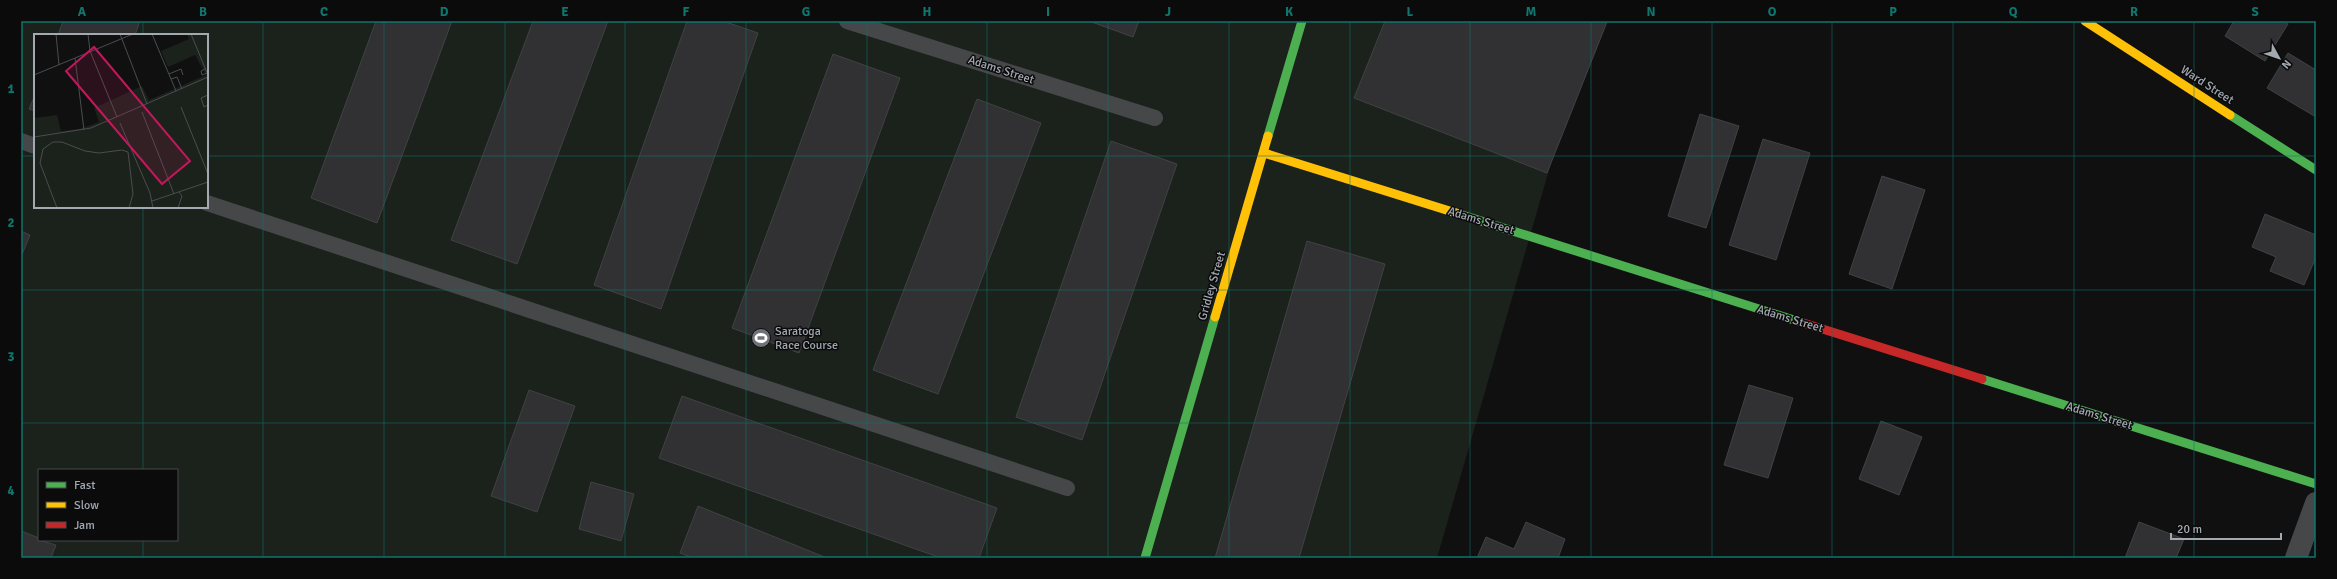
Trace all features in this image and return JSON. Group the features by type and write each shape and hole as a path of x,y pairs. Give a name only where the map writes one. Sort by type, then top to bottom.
{"street":[{"name":"Gridley Street","path":"1145,558 1302,21"},
{"name":"Ward Street","path":"2085,21 2316,170"},
{"name":"Adams Street","path":"1264,153 2316,484"},
{"path":"2296,558 2316,503"}],"lane":[{"name":"Adams Street","path":"847,21 1155,118"},
{"path":"21,141 34,146"},
{"path":"208,203 1067,488"}],"shaded area":[{"name":"Saratoga Race Course","path":"21,21 1592,21 1437,558 21,558"}],"building":[{"path":"63,21 140,21 135,34 58,34"},
{"path":"376,21 452,21 377,223 311,198"},
{"path":"533,21 608,21 517,264 451,240"},
{"path":"687,21 723,21 758,33 661,309 594,285"},
{"path":"1089,21 1139,21 1133,37"},
{"path":"1385,21 1607,22 1547,173 1354,98"},
{"path":"2234,21 2283,21 2288,24 2265,61 2225,36"},
{"path":"2288,53 2316,70 2316,117 2267,88"},
{"path":"833,54 900,78 799,353 732,328"},
{"path":"34,97 34,111 29,109"},
{"path":"977,99 1041,123 938,394 873,370"},
{"path":"1700,114 1739,126 1706,228 1668,216"},
{"path":"1763,139 1810,153 1776,260 1729,245"},
{"path":"1111,141 1177,164 1082,440 1016,417"},
{"path":"1882,176 1925,190 1892,289 1849,274"},
{"path":"2265,214 2316,235 2316,257 2304,285 2270,271 2276,257 2252,247"},
{"path":"21,231 30,235 21,257"},
{"path":"1307,241 1385,264 1299,558 1215,558"},
{"path":"1749,385 1793,398 1768,478 1724,465"},
{"path":"529,390 575,406 537,512 491,496"},
{"path":"682,396 997,508 979,558 941,558 659,458"},
{"path":"1881,421 1922,437 1899,495 1859,479"},
{"path":"591,482 634,494 621,541 579,529"},
{"path":"698,506 827,558 693,558 680,553"},
{"path":"1526,522 1565,539 1558,558 1477,558 1486,537 1514,549"},
{"path":"2139,522 2184,539 2176,558 2125,558"},
{"path":"21,531 38,538 38,541 56,545 51,558 21,558"}],"traffic: fast":[{"path":"1268,136 1302,21"},
{"path":"2230,115 2316,170"},
{"path":"1456,213 1797,321"},
{"path":"1145,558 1215,317"},
{"path":"1982,379 2316,484"}],"traffic: slow":[{"path":"2085,21 2230,115"},
{"path":"1215,317 1268,136"},
{"path":"1264,153 1456,213"}],"traffic: jam":[{"path":"1797,321 1982,379"}],"place":[{"name":"Saratoga Race Course","path":"761,338"}]}
